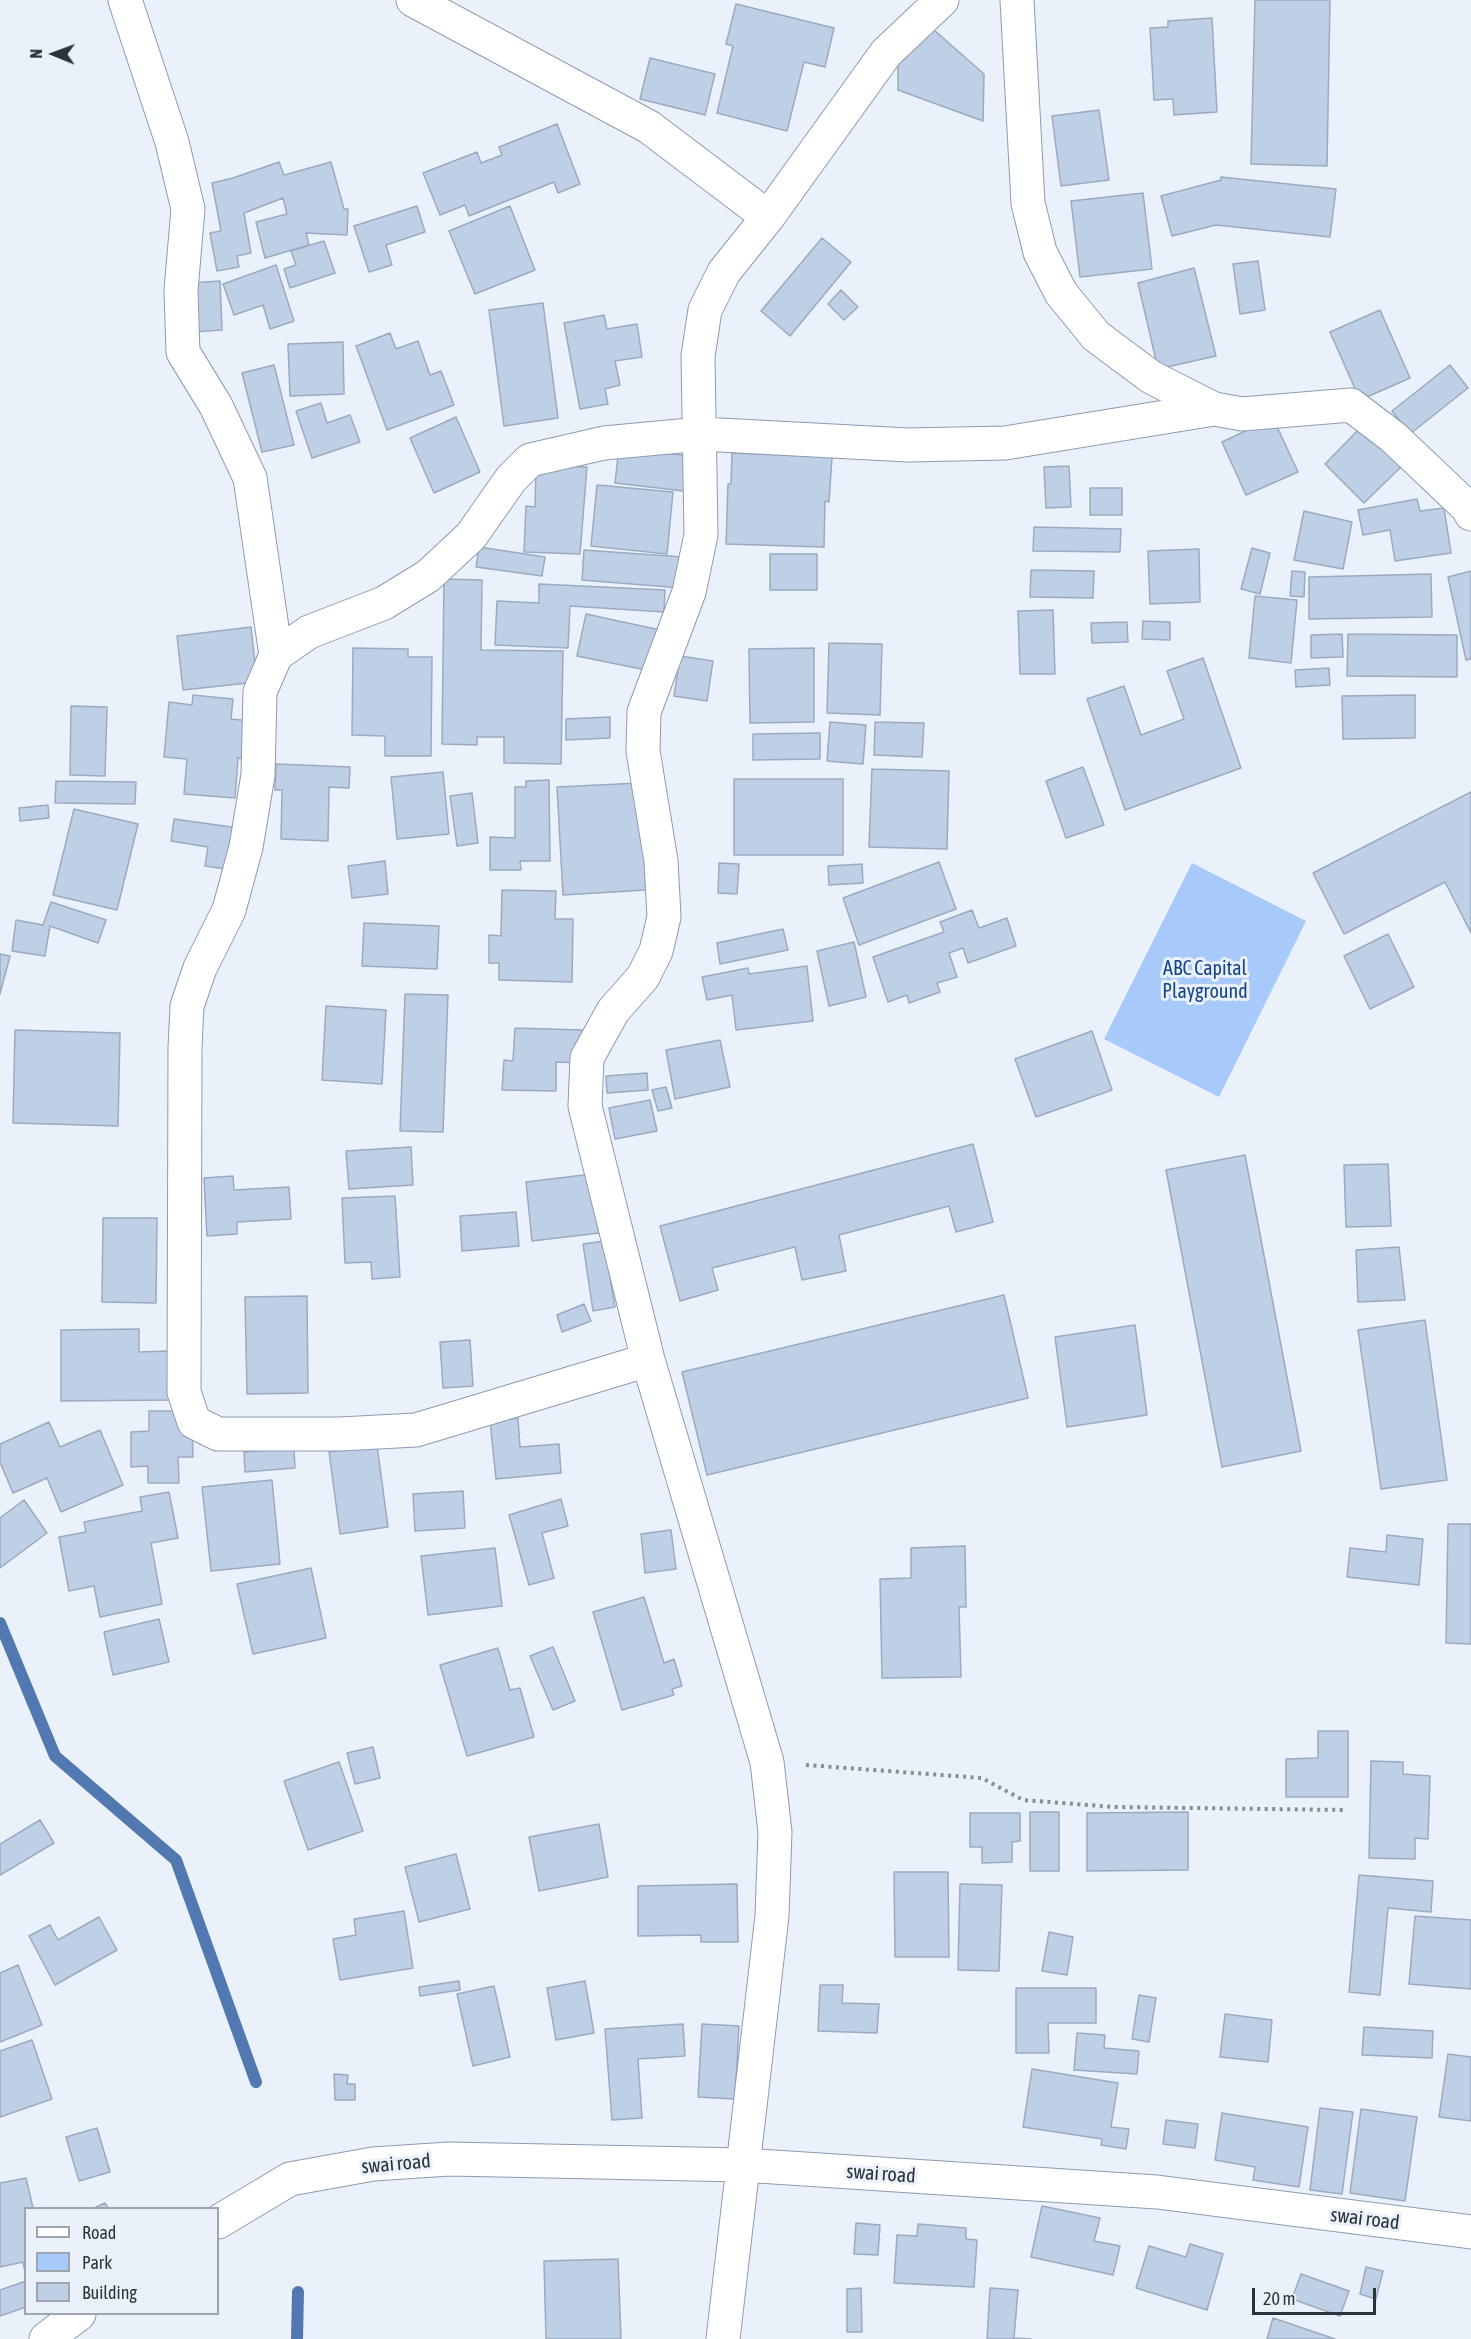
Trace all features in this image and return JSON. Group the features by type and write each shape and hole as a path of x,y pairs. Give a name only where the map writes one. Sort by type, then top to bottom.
{"street":[{"path":"125,0 172,142 188,208 181,290 183,352 216,406 250,478 276,655"},
{"path":"413,0 649,127 768,217"},
{"path":"723,2339 771,1916 775,1832 767,1762 648,1360 585,1106 587,1058 613,1011 643,977 656,951 664,917 661,861 643,752 644,712 689,592 701,535 698,356 705,310 724,272 768,217 886,53 942,0"},
{"path":"1017,0 1028,203 1040,252 1060,293 1096,336 1151,377 1214,409 1242,414 1351,405 1394,437 1468,508 1471,514"},
{"path":"648,1360 416,1430 340,1434 218,1434 194,1422 184,1392 187,1006 200,968 229,910 246,847 258,775 260,692 276,655 309,632 384,603 428,576 471,536 511,479 530,460 604,442 700,434 908,445 1005,443 1214,409"},
{"name":"swai road","path":"219,2221 290,2179 373,2164 449,2159 743,2165 1157,2192 1471,2232"},
{"path":"46,2339 76,2315"}],"path":[{"path":"767,1762 982,1778 1023,1800 1114,1808 1345,1810"}],"green space":[{"name":"ABC Capital Playground","path":"1192,863 1306,921 1219,1097 1104,1039"}],"building":[{"path":"1255,0 1330,0 1327,166 1251,164"},
{"path":"736,4 834,28 825,67 804,62 787,131 717,113 733,46 726,44"},
{"path":"1212,18 1217,112 1174,115 1173,99 1154,100 1150,28 1168,27 1168,21"},
{"path":"934,30 984,74 983,121 898,90 898,64"},
{"path":"650,58 715,74 705,115 640,99"},
{"path":"1099,110 1109,180 1061,186 1052,116"},
{"path":"557,124 580,184 558,193 554,182 469,216 465,205 440,215 423,173 477,152 481,163 502,155 499,147"},
{"path":"279,162 284,175 331,162 344,209 348,209 347,235 306,233 309,245 265,258 256,222 287,214 283,198 244,213 251,253 237,256 239,267 217,271 210,233 221,231 212,183"},
{"path":"1221,177 1336,189 1330,237 1216,225 1172,236 1161,196 1221,180"},
{"path":"1143,193 1152,269 1080,277 1071,201"},
{"path":"417,206 425,232 386,245 392,265 369,272 354,226"},
{"path":"510,206 535,270 475,294 449,231"},
{"path":"822,238 851,262 790,336 761,311"},
{"path":"324,241 335,273 290,288 284,269 296,265 291,251"},
{"path":"1258,261 1265,310 1240,314 1233,264"},
{"path":"276,265 294,321 270,329 263,305 234,315 223,284"},
{"path":"1194,268 1216,356 1158,369 1138,283"},
{"path":"220,281 222,330 193,332 191,283"},
{"path":"841,290 858,307 844,320 828,304"},
{"path":"543,303 558,418 504,426 489,310"},
{"path":"1380,310 1410,378 1360,400 1330,332"},
{"path":"604,315 607,329 637,324 642,357 615,361 620,385 605,389 608,404 580,409 564,323"},
{"path":"390,333 396,349 418,341 430,375 441,371 454,405 387,430 356,346"},
{"path":"343,342 344,394 290,396 288,344"},
{"path":"274,365 294,445 262,452 242,373"},
{"path":"1450,365 1468,388 1410,434 1392,411"},
{"path":"321,403 327,423 350,415 360,442 312,458 296,411"},
{"path":"456,417 480,472 434,493 410,438"},
{"path":"1273,418 1298,472 1246,495 1222,442"},
{"path":"1365,423 1405,463 1364,503 1325,464"},
{"path":"619,447 696,457 692,492 615,483"},
{"path":"732,453 832,457 829,502 825,501 824,547 726,544 728,484 731,484"},
{"path":"536,465 587,467 580,554 524,552 526,506 535,507"},
{"path":"1069,466 1071,507 1046,508 1044,467"},
{"path":"597,485 673,492 667,554 591,546"},
{"path":"1090,488 1122,488 1122,515 1090,515"},
{"path":"1417,499 1420,511 1444,508 1451,553 1395,561 1390,530 1363,535 1358,510"},
{"path":"1304,511 1352,522 1343,569 1294,560"},
{"path":"1034,527 1121,529 1120,552 1033,551"},
{"path":"479,547 545,557 542,576 476,567"},
{"path":"1252,548 1270,553 1260,594 1241,589"},
{"path":"1199,549 1200,602 1150,604 1148,551"},
{"path":"584,550 683,557 681,588 582,580"},
{"path":"770,554 817,554 817,590 770,590"},
{"path":"1031,570 1094,571 1093,598 1030,597"},
{"path":"1292,571 1305,572 1304,597 1290,596"},
{"path":"1471,571 1471,659 1466,660 1448,577"},
{"path":"1431,574 1432,617 1309,619 1309,577"},
{"path":"444,579 482,580 481,650 563,651 561,764 504,763 504,737 477,737 477,745 442,744"},
{"path":"539,584 665,590 664,612 570,606 568,648 495,645 497,601 539,603"},
{"path":"1255,596 1297,600 1291,663 1249,658"},
{"path":"1053,610 1055,674 1020,674 1018,611"},
{"path":"586,614 660,630 651,671 577,656"},
{"path":"1143,621 1170,622 1170,640 1142,639"},
{"path":"1127,622 1128,642 1092,643 1091,623"},
{"path":"251,627 257,682 183,690 177,636"},
{"path":"1342,634 1343,657 1311,658 1311,635"},
{"path":"1348,634 1457,635 1457,677 1347,676"},
{"path":"829,643 882,644 880,715 827,713"},
{"path":"353,648 408,649 408,657 432,657 431,756 385,756 385,736 352,735"},
{"path":"814,648 814,722 750,723 749,649"},
{"path":"680,656 713,661 707,701 674,696"},
{"path":"1203,658 1241,768 1125,810 1087,699 1124,686 1141,735 1184,719 1167,671"},
{"path":"1329,668 1330,685 1296,687 1295,670"},
{"path":"193,695 233,699 231,719 250,721 247,759 238,758 235,798 184,794 187,759 164,757 169,702 192,705"},
{"path":"1415,695 1415,738 1343,739 1342,696"},
{"path":"71,706 107,707 105,776 70,775"},
{"path":"610,717 610,738 566,740 566,719"},
{"path":"830,722 866,725 863,764 827,761"},
{"path":"875,722 924,723 922,757 874,755"},
{"path":"820,733 820,759 753,760 753,734"},
{"path":"276,764 350,767 349,788 329,787 328,841 281,839 282,790 275,790"},
{"path":"1083,767 1104,825 1066,838 1046,781"},
{"path":"872,769 949,771 947,849 869,847"},
{"path":"443,772 449,834 397,839 391,777"},
{"path":"734,779 843,779 843,855 734,855"},
{"path":"549,780 550,861 520,861 521,870 490,870 490,837 515,838 515,787 526,787 526,781"},
{"path":"56,781 136,782 135,804 55,803"},
{"path":"640,783 646,890 563,895 557,787"},
{"path":"1471,792 1471,933 1445,882 1344,934 1313,873"},
{"path":"472,793 478,843 457,846 450,796"},
{"path":"48,805 49,818 20,821 19,808"},
{"path":"74,809 138,824 117,910 53,895"},
{"path":"174,819 239,828 232,870 205,866 208,847 171,841"},
{"path":"385,861 388,894 352,898 348,866"},
{"path":"939,862 956,909 859,945 843,898"},
{"path":"719,863 739,864 737,894 718,893"},
{"path":"862,864 863,883 829,885 828,866"},
{"path":"502,890 556,891 555,919 573,919 572,982 499,980 499,963 489,963 489,935 501,936"},
{"path":"51,902 106,920 98,943 50,926 45,956 12,951 16,920 43,925"},
{"path":"972,910 979,928 1007,918 1016,946 968,963 963,948 949,953 957,977 937,983 940,992 909,1003 907,995 888,1002 873,957 944,932 940,922"},
{"path":"364,923 439,926 437,969 362,966"},
{"path":"783,929 788,950 720,964 717,943"},
{"path":"1388,934 1414,987 1370,1009 1344,956"},
{"path":"854,942 866,997 829,1006 817,951"},
{"path":"0,954 10,956 0,994"},
{"path":"807,966 813,1021 736,1030 732,995 707,1000 702,977 748,968 749,974"},
{"path":"405,994 448,995 443,1132 400,1131"},
{"path":"326,1006 386,1010 382,1084 322,1080"},
{"path":"515,1028 582,1030 581,1063 556,1062 556,1091 502,1090 504,1060 513,1061"},
{"path":"15,1030 120,1033 118,1126 13,1123"},
{"path":"1092,1031 1112,1090 1036,1117 1015,1059"},
{"path":"720,1040 730,1087 675,1099 666,1050"},
{"path":"647,1073 648,1090 607,1093 606,1076"},
{"path":"666,1087 672,1108 658,1111 652,1090"},
{"path":"650,1100 657,1131 615,1139 609,1108"},
{"path":"973,1144 993,1222 956,1232 949,1206 839,1235 846,1271 802,1280 795,1247 712,1268 718,1290 680,1301 660,1226"},
{"path":"411,1147 413,1185 349,1189 346,1151"},
{"path":"1245,1155 1301,1451 1222,1467 1166,1170"},
{"path":"1388,1164 1391,1226 1346,1227 1344,1165"},
{"path":"592,1174 599,1233 532,1241 526,1182"},
{"path":"233,1176 234,1190 289,1187 291,1219 237,1222 237,1234 207,1236 204,1178"},
{"path":"395,1196 400,1277 372,1279 371,1262 345,1263 342,1198"},
{"path":"516,1212 519,1246 462,1251 460,1216"},
{"path":"103,1218 157,1218 156,1303 102,1302"},
{"path":"604,1241 615,1307 593,1311 583,1244"},
{"path":"1399,1247 1405,1300 1358,1302 1356,1250"},
{"path":"1004,1295 1028,1398 707,1475 682,1372"},
{"path":"307,1296 308,1393 247,1394 245,1297"},
{"path":"584,1304 591,1321 562,1332 557,1315"},
{"path":"1425,1320 1447,1480 1381,1489 1358,1330"},
{"path":"1135,1325 1147,1415 1067,1427 1055,1337"},
{"path":"139,1329 139,1352 169,1351 170,1400 61,1401 61,1330"},
{"path":"470,1340 473,1386 443,1388 440,1342"},
{"path":"149,1411 179,1411 192,1422 193,1457 178,1457 179,1483 148,1483 148,1466 131,1467 131,1432 149,1431"},
{"path":"518,1418 520,1447 559,1444 561,1473 496,1479 490,1421"},
{"path":"49,1422 60,1447 100,1430 123,1485 61,1512 47,1478 13,1493 0,1462 0,1444"},
{"path":"377,1445 388,1527 340,1534 329,1452"},
{"path":"294,1448 295,1468 245,1472 244,1452"},
{"path":"272,1480 280,1564 211,1571 202,1487"},
{"path":"463,1491 465,1528 415,1531 413,1494"},
{"path":"169,1492 178,1538 151,1543 162,1604 100,1617 94,1586 69,1591 59,1537 86,1532 84,1522 142,1511 140,1497"},
{"path":"561,1499 568,1526 542,1533 554,1578 529,1585 509,1515"},
{"path":"24,1500 47,1533 0,1568 0,1518"},
{"path":"1448,1524 1471,1524 1471,1644 1446,1643"},
{"path":"671,1530 676,1569 645,1573 641,1534"},
{"path":"1387,1535 1423,1539 1419,1585 1347,1577 1350,1548 1386,1552"},
{"path":"965,1546 966,1607 959,1607 961,1677 882,1678 880,1579 911,1578 911,1548"},
{"path":"495,1548 502,1606 428,1615 421,1556"},
{"path":"311,1568 326,1638 253,1654 237,1584"},
{"path":"644,1597 664,1663 674,1659 682,1686 672,1689 674,1695 622,1710 593,1612"},
{"path":"159,1619 169,1662 113,1675 104,1632"},
{"path":"553,1647 575,1701 553,1710 530,1656"},
{"path":"498,1648 510,1690 520,1688 534,1737 467,1756 440,1665"},
{"path":"1318,1731 1348,1731 1348,1797 1286,1797 1286,1759 1318,1758"},
{"path":"373,1747 380,1778 355,1784 347,1753"},
{"path":"1371,1761 1403,1762 1403,1774 1430,1776 1428,1839 1415,1838 1415,1859 1369,1858"},
{"path":"339,1762 363,1831 308,1850 284,1781"},
{"path":"1030,1812 1059,1812 1059,1871 1030,1871"},
{"path":"1188,1812 1188,1870 1087,1871 1087,1813"},
{"path":"970,1813 1020,1813 1020,1841 1012,1842 1012,1862 982,1863 982,1847 970,1847"},
{"path":"40,1820 54,1843 0,1875 0,1844"},
{"path":"599,1824 608,1877 539,1891 529,1837"},
{"path":"456,1854 470,1909 419,1922 405,1867"},
{"path":"894,1872 948,1872 949,1957 895,1957"},
{"path":"1359,1875 1433,1881 1431,1912 1388,1908 1380,1995 1349,1992"},
{"path":"737,1884 738,1942 701,1942 701,1935 638,1936 638,1886"},
{"path":"960,1884 1002,1885 999,1971 958,1970"},
{"path":"404,1911 413,1968 340,1980 333,1939 356,1935 354,1919"},
{"path":"1415,1916 1471,1920 1471,1989 1409,1984"},
{"path":"99,1917 117,1950 55,1985 29,1936 50,1925 58,1940"},
{"path":"1049,1932 1073,1937 1067,1975 1042,1971"},
{"path":"18,1965 42,2025 0,2042 0,1973"},
{"path":"459,1981 460,1990 420,1996 419,1987"},
{"path":"585,1981 594,2033 556,2040 547,1988"},
{"path":"820,1985 843,1985 842,2003 879,2004 877,2033 818,2031"},
{"path":"494,1986 510,2057 473,2066 457,1994"},
{"path":"1016,1988 1096,1988 1096,2023 1048,2023 1049,2053 1016,2053"},
{"path":"1139,1995 1156,1998 1149,2042 1132,2039"},
{"path":"1225,2014 1272,2020 1268,2062 1220,2057"},
{"path":"683,2024 685,2056 638,2059 642,2118 612,2120 605,2029"},
{"path":"702,2024 739,2026 735,2099 698,2097"},
{"path":"1364,2027 1433,2031 1432,2058 1362,2055"},
{"path":"1077,2033 1105,2035 1104,2048 1139,2051 1137,2074 1074,2070"},
{"path":"32,2040 52,2099 0,2117 0,2051"},
{"path":"1448,2054 1471,2057 1471,2121 1439,2117"},
{"path":"1032,2069 1118,2083 1111,2127 1129,2129 1126,2149 1101,2145 1102,2139 1023,2127"},
{"path":"334,2074 348,2075 347,2084 355,2084 355,2100 335,2100"},
{"path":"1320,2108 1353,2112 1342,2194 1310,2190"},
{"path":"1361,2109 1417,2117 1405,2201 1350,2193"},
{"path":"1222,2113 1308,2127 1299,2187 1253,2180 1255,2167 1215,2160"},
{"path":"1166,2120 1198,2124 1195,2148 1163,2144"},
{"path":"97,2128 110,2172 79,2181 66,2137"},
{"path":"26,2178 33,2207 24,2207 24,2267 23,2262 0,2267 0,2183"},
{"path":"1042,2206 1100,2218 1094,2241 1120,2246 1113,2275 1031,2257"},
{"path":"856,2223 880,2225 878,2255 854,2254"},
{"path":"918,2224 966,2228 966,2239 977,2240 974,2287 894,2283 897,2235 917,2236"},
{"path":"1190,2244 1223,2254 1207,2310 1136,2288 1149,2246 1186,2257"},
{"path":"618,2259 621,2339 546,2339 544,2261"},
{"path":"1366,2267 1383,2271 1376,2299 1360,2294"},
{"path":"1301,2274 1349,2291 1340,2316 1292,2299"},
{"path":"24,2282 24,2308 0,2316 0,2290"},
{"path":"861,2288 862,2332 847,2332 847,2289"},
{"path":"990,2288 1018,2290 1014,2338 1031,2339 987,2339"},
{"path":"1273,2318 1335,2339 1267,2339"}],"waterway":[{"path":"0,1623 55,1756 176,1860 256,2082"},
{"path":"297,2339 298,2292"}]}
